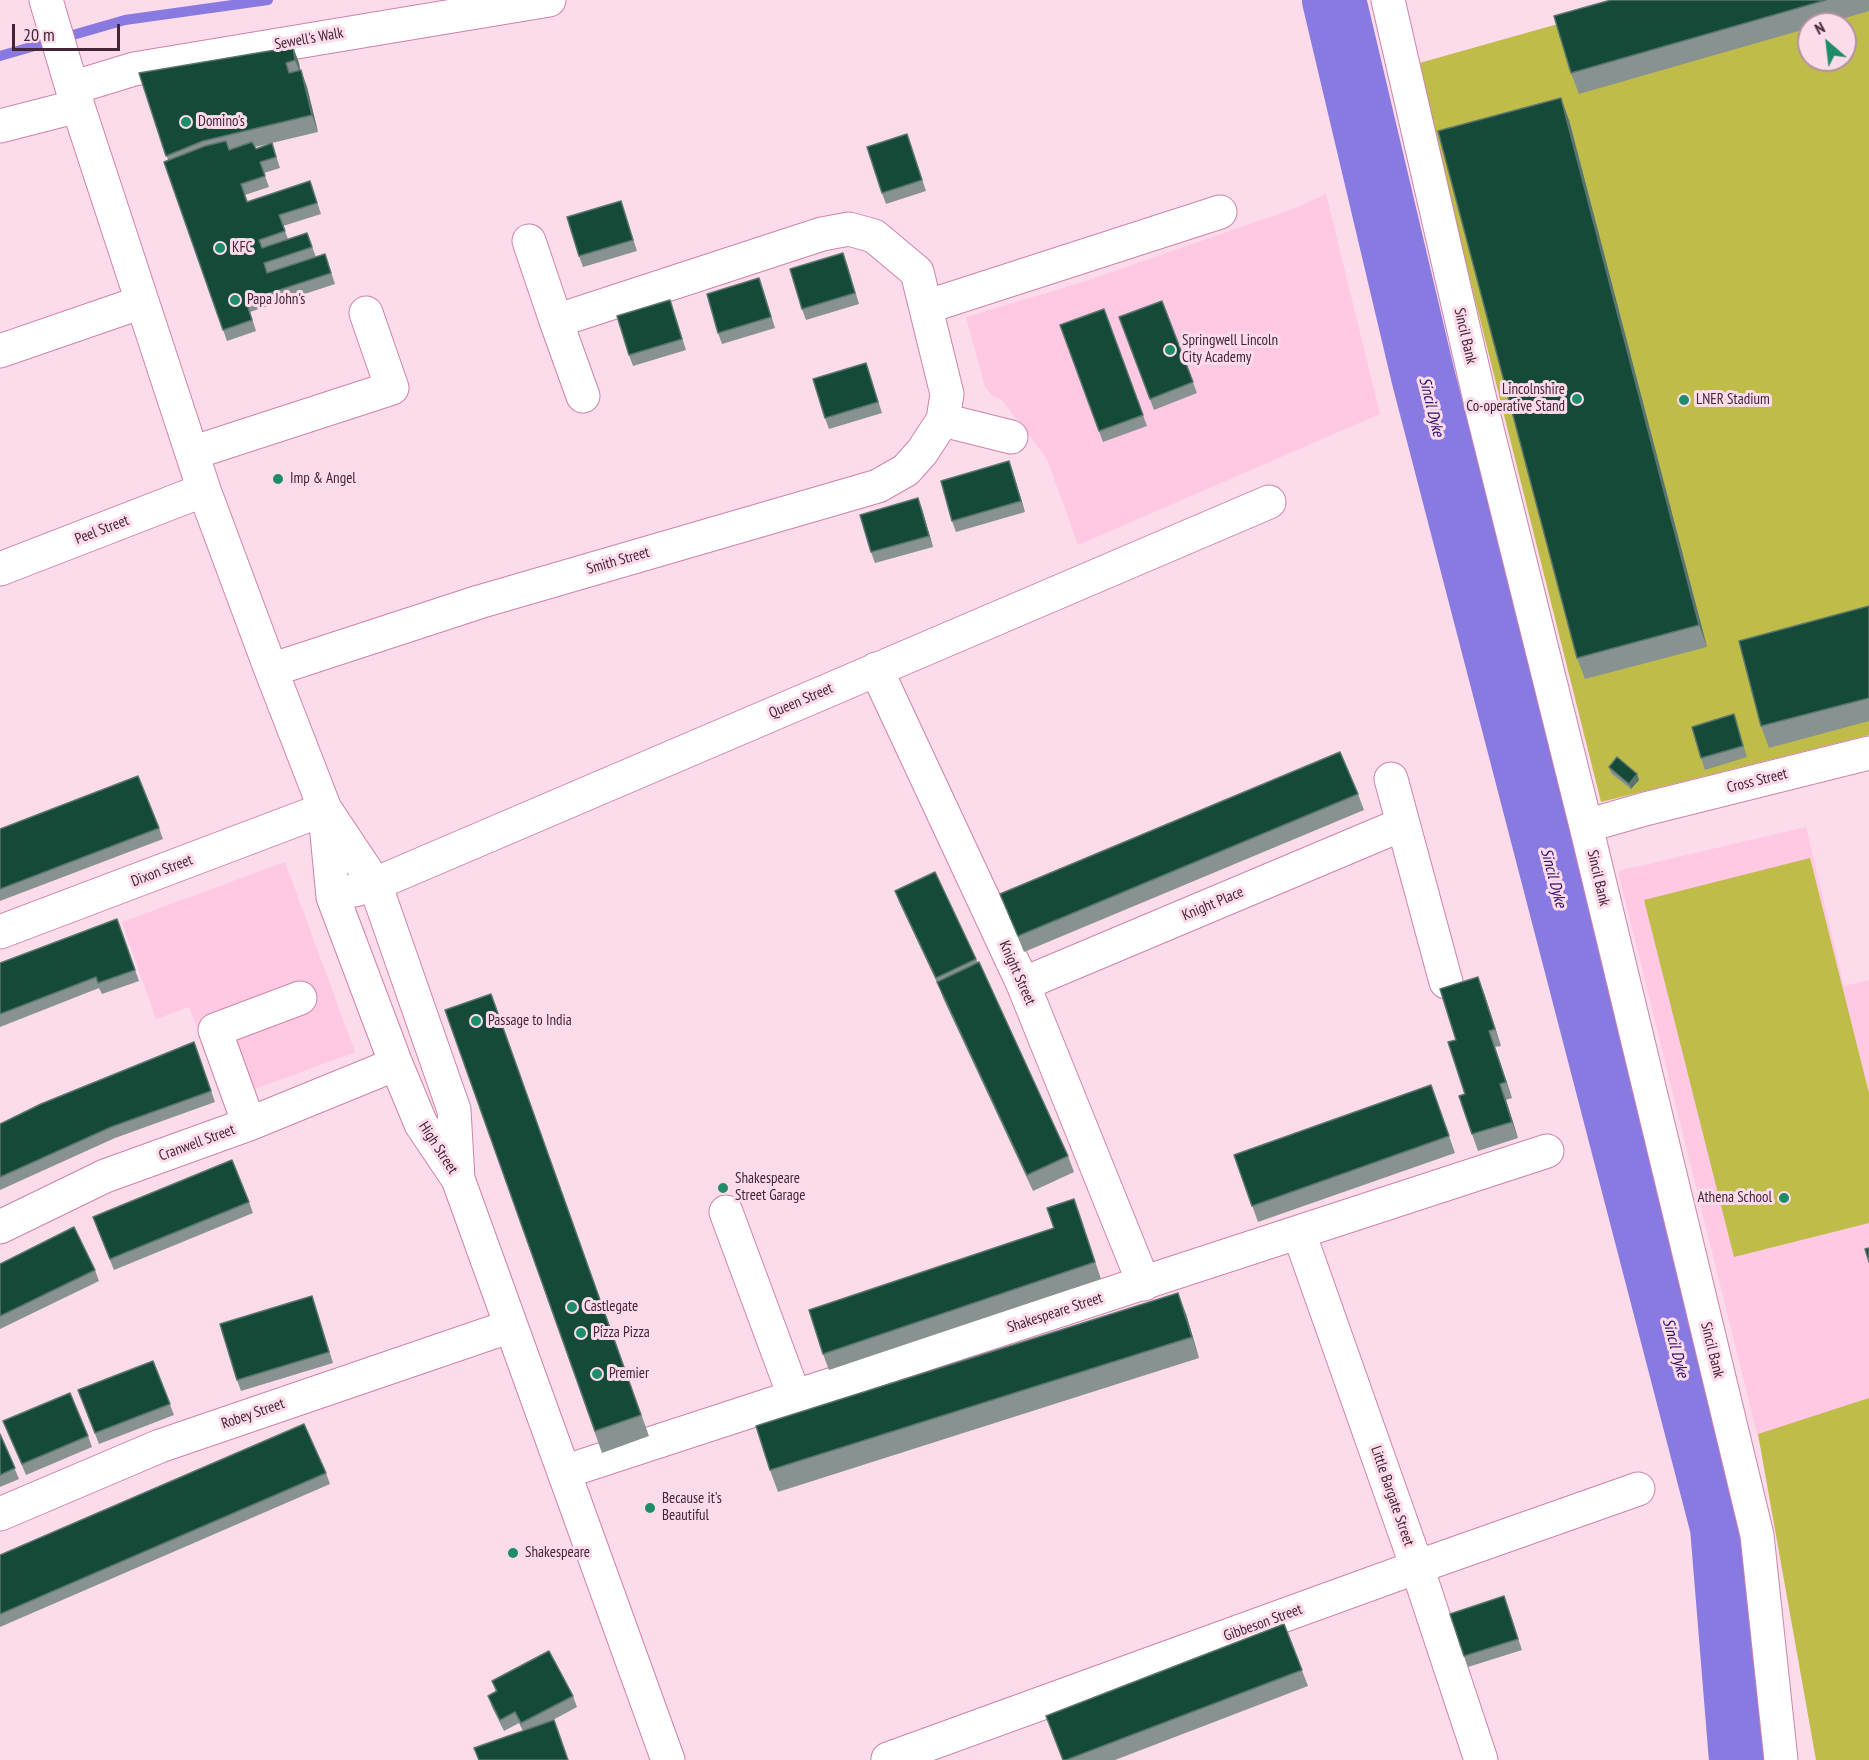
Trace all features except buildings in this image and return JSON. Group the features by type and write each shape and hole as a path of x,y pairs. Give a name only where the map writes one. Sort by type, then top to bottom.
{"street":[{"path":"46,0 204,490 325,809"},
{"name":"Sewell's Walk","path":"0,126 73,88 134,69 549,0"},
{"name":"Sincil Bank","path":"1388,0 1483,412 1586,826 1757,1535 1781,1760"},
{"path":"926,307 1220,212"},
{"name":"Smith Street","path":"271,670 479,602 878,486 906,470 922,452 943,420 947,394 917,272 874,236 849,229 811,238 556,321"},
{"path":"529,241 583,396"},
{"path":"0,351 142,302"},
{"path":"192,453 392,387 366,313"},
{"path":"943,420 1011,437"},
{"name":"Peel Street","path":"0,570 204,490"},
{"name":"Queen Street","path":"333,897 375,884 1269,502"},
{"name":"Knight Street","path":"876,669 1023,984 1144,1284"},
{"name":"Cross Street","path":"1586,826 1869,753"},
{"path":"1391,779 1446,982"},
{"name":"High Street","path":"325,809 375,884 454,1110 458,1179"},
{"name":"High Street","path":"325,809 333,897 421,1124 458,1179"},
{"name":"Dixon Street","path":"0,932 325,809"},
{"name":"Knight Place","path":"1023,984 1403,824"},
{"path":"249,1124 215,1030 300,998"},
{"name":"Cranwell Street","path":"0,1227 105,1176 249,1124 396,1064"},
{"name":"Shakespeare Street","path":"564,1473 1547,1151"},
{"path":"458,1179 668,1760"},
{"path":"726,1212 795,1398"},
{"name":"Little Bargate Street","path":"1299,1233 1417,1567 1481,1760"},
{"name":"Robey Street","path":"0,1514 160,1446 511,1326"},
{"name":"Gibbeson Street","path":"888,1759 1638,1489"}],"shaded area":[{"name":"LNER Stadium","path":"1643,0 1869,0 1869,735 1601,802 1416,64"},
{"name":"Springwell Lincoln City Academy","path":"1326,194 1380,414 1078,545 1047,459 1001,399 994,397 985,387 966,317 1083,282 1293,209"},
{"name":"Athena School","path":"1806,827 1844,986 1869,980 1869,1411 1761,1450 1618,871"},
{"path":"1810,858 1869,1093 1869,1223 1734,1257 1644,900"},
{"path":"285,862 355,1052 226,1100 189,1007 156,1019 122,922"},
{"path":"1869,1398 1869,1760 1816,1760 1758,1434"}],"waterway":[{"path":"0,56 125,20 268,0"},
{"name":"Sincil Dyke","path":"1334,0 1423,376 1722,1527 1741,1760"}],"place":[{"name":"Domino's","path":"186,122"},
{"name":"KFC","path":"220,248"},
{"name":"Papa John's","path":"235,300"},
{"name":"Springwell Lincoln City Academy","path":"1170,350"},
{"name":"Lincolnshire Co-operative Stand","path":"1577,399"},
{"name":"LNER Stadium","path":"1684,400"},
{"name":"Imp & Angel","path":"278,479"},
{"name":"Passage to India","path":"476,1021"},
{"name":"Shakespeare Street Garage","path":"723,1188"},
{"name":"Athena School","path":"1784,1198"},
{"name":"Castlegate","path":"572,1307"},
{"name":"Pizza Pizza","path":"581,1333"},
{"name":"Premier","path":"597,1374"},
{"name":"Because it's Beautiful","path":"650,1508"},
{"name":"Shakespeare","path":"513,1553"}]}
